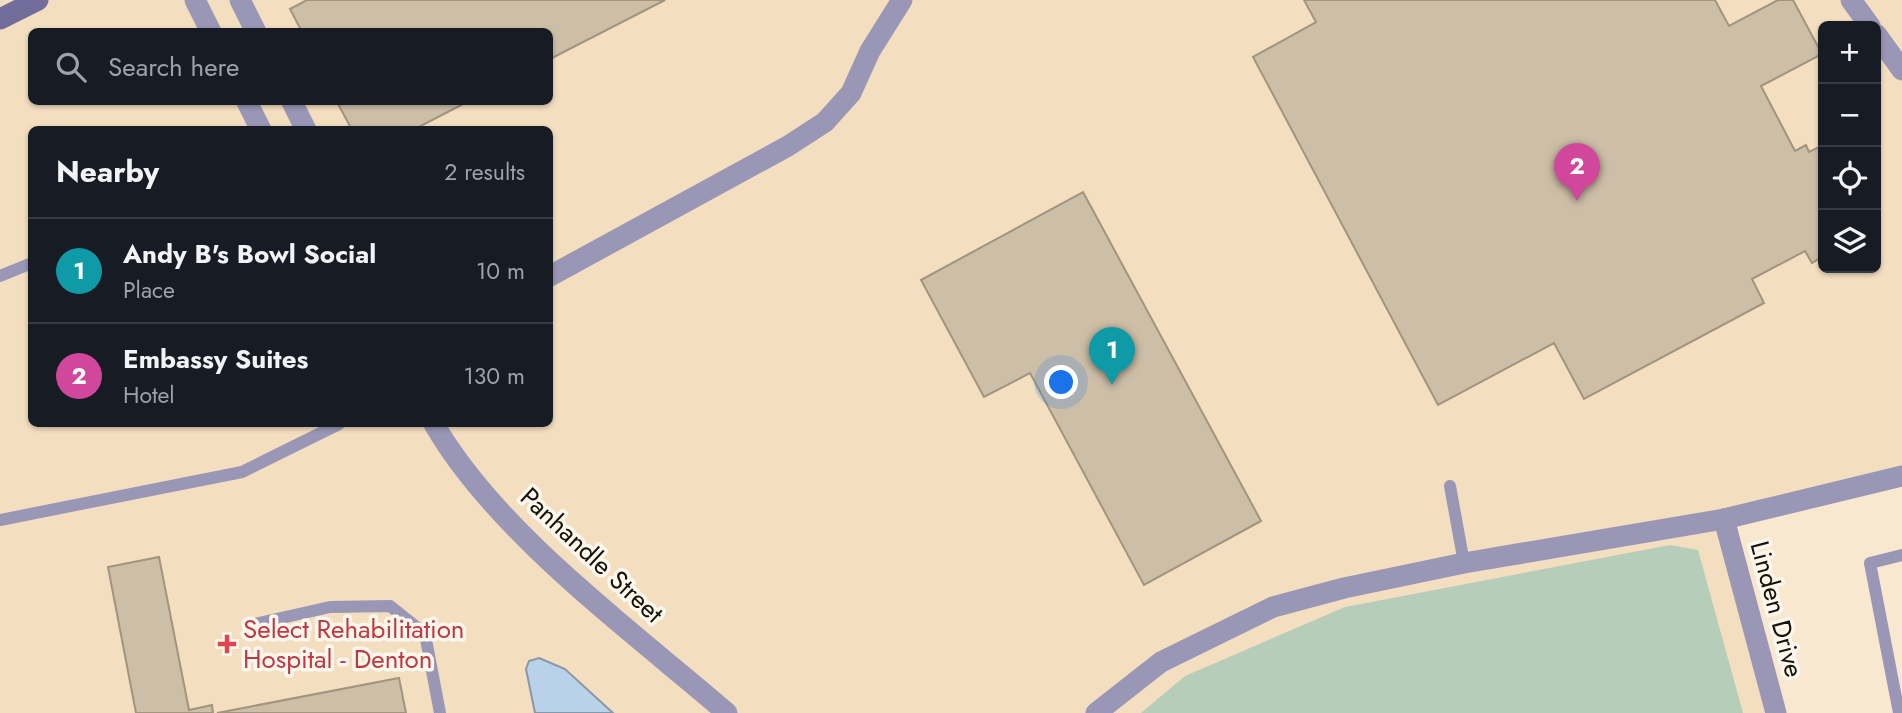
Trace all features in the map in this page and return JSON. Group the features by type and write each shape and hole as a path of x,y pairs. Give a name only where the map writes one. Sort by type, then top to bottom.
{"main road":[{"path":"0,19 38,0"}],"street":[{"path":"195,0 209,28"},
{"path":"240,0 254,28"},
{"path":"553,274 788,146 825,122 851,93 870,51 902,0"},
{"path":"1858,2 1868,21"},
{"path":"1881,41 1902,71"},
{"path":"248,105 259,126"},
{"path":"294,105 304,126"},
{"name":"Panhandle Street","path":"436,427 483,491 538,550 727,713"},
{"path":"1097,713 1161,662 1273,607 1344,588 1464,563 1724,519 1902,476"},
{"name":"Linden Drive","path":"1724,519 1776,713"}],"lane":[{"path":"0,276 28,266"},
{"path":"0,520 242,472 334,427"},
{"path":"1450,486 1464,563"},
{"path":"1899,713 1870,562 1902,555"},
{"path":"255,624 330,607 390,606 425,634 440,713"}],"shaded area":[{"path":"0,0 1902,0 1902,479 1719,517 1773,713 0,713"}],"green space":[{"path":"1670,545 1698,550 1743,713 1141,713 1185,676 1345,607"}],"water":[{"path":"539,658 565,669 613,713 535,713 526,669 529,661"}],"building":[{"path":"307,0 665,0 553,57 553,28 300,28 290,9"},
{"path":"1304,0 1715,0 1729,26 1778,0 1793,0 1818,47 1818,56 1761,86 1795,151 1806,145 1809,152 1818,148 1818,259 1812,263 1805,251 1752,279 1764,303 1584,399 1554,343 1438,405 1253,57 1316,22"},
{"path":"339,105 461,105 421,126 350,126"},
{"path":"1083,192 1261,521 1144,585 1030,373 984,397 921,280"},
{"name":"Select Rehabilitation Hospital - Denton","path":"159,557 189,710 212,705 213,713 136,713 108,567"},
{"name":"Select Rehabilitation Hospital - Denton","path":"399,678 406,713 217,713"}],"place":[{"name":"Embassy Suites","path":"1577,201"},
{"name":"Andy B's Bowl Social","path":"1112,385"},
{"name":"Select Rehabilitation Hospital - Denton","path":"227,644"}]}
